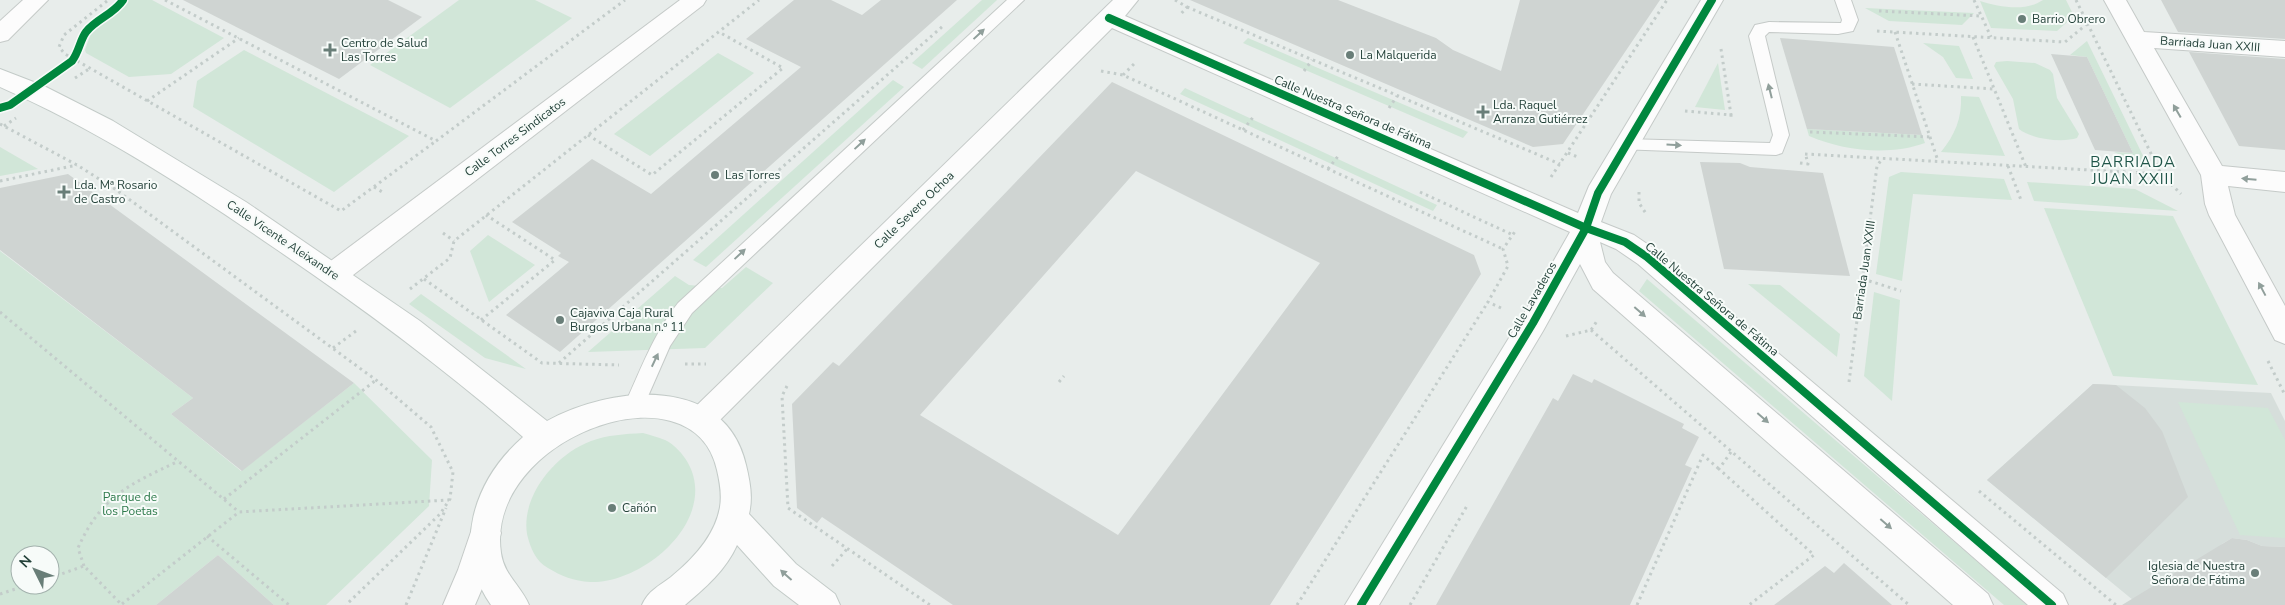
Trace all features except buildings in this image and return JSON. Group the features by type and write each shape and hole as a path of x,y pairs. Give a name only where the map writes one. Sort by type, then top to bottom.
{"street":[{"path":"0,34 37,0"},
{"name":"Calle Torres Sindicatos","path":"334,274 695,0"},
{"name":"Calle Severo Ochoa","path":"701,420 1127,0"},
{"name":"Calle Lavaderos","path":"1361,605 1543,305 1586,228 1598,194 1625,145 1712,0"},
{"name":"Barriada Juan XXIII","path":"2115,0 2214,175 2218,204 2222,215 2285,332"},
{"name":"Calle Nuestra Señora de Fátima","path":"1109,18 1513,194 1586,228 1604,232 1626,242 1647,257 2052,605"},
{"name":"Barriada Juan XXIII","path":"2136,39 2285,48"},
{"name":"Calle Vicente Aleixandre","path":"0,77 32,90 191,177 334,274 458,367 544,437"},
{"path":"2214,175 2285,182"},
{"path":"1586,228 1586,246 1591,264 1603,281 1977,605"},
{"name":"Calle Lavaderos","path":"1543,305 1557,284 1578,277 1603,281"},
{"path":"459,605 474,570 492,504 501,485 516,464 544,437 585,416 612,407 635,404 668,407 701,420 718,435 729,452 735,470 737,496 732,518 725,536 705,567 683,589 658,605"},
{"path":"732,518 785,576 824,605"},
{"path":"485,531 484,549 489,572 502,594 513,605"}],"lane":[{"path":"635,404 669,331 676,318 685,308 1016,0"},
{"path":"1625,145 1776,149 1781,135 1757,36 1761,30 1769,27 1838,29 1846,27 1850,20 1843,0"}],"path":[{"path":"101,0 108,1"},
{"path":"165,0 436,141"},
{"path":"108,1 64,35 59,47 72,60 341,211 626,0"},
{"path":"424,279 450,258 454,241 759,0"},
{"path":"1568,153 1668,0"},
{"path":"1974,0 1990,38"},
{"path":"1187,7 1560,164"},
{"path":"1870,10 1981,16"},
{"path":"559,364 950,20"},
{"path":"1868,30 2065,42 2087,24"},
{"path":"588,135 652,175 783,68 719,32"},
{"path":"1895,32 1938,161"},
{"path":"1972,37 2026,167"},
{"path":"147,101 239,38"},
{"path":"1720,41 1730,115"},
{"path":"32,90 72,60 79,50"},
{"path":"1302,73 1312,60"},
{"path":"1098,71 1123,75 1504,249"},
{"path":"1912,84 1994,89"},
{"path":"1387,110 1397,96"},
{"path":"1243,130 1254,116"},
{"path":"0,124 77,165 138,205 376,380 409,406 431,428 453,472 450,499 406,605"},
{"path":"1809,131 1930,137"},
{"path":"1805,154 2161,174"},
{"path":"1328,169 1339,155"},
{"path":"0,181 77,165"},
{"path":"2008,166 2021,200"},
{"path":"481,320 555,260 486,215"},
{"path":"1863,279 1902,291"},
{"path":"1297,605 1488,302"},
{"path":"0,312 239,512"},
{"path":"1590,330 1909,605"},
{"path":"1059,382 1064,376"},
{"path":"224,499 376,380"},
{"path":"791,381 782,396 788,508 930,605"},
{"path":"1719,469 1731,452"},
{"path":"1637,605 1703,455 1814,555 1749,605"},
{"path":"179,461 135,483 107,501 92,520 78,548 84,566 121,604 239,512 450,499"},
{"path":"346,605 440,514 450,499"},
{"path":"208,536 289,605"},
{"path":"60,574 84,566"}],"shaded area":[{"path":"2093,384 2271,393 2285,421 2285,547 2262,546 2247,540 2232,538 2222,544 2218,557 2139,605 1987,480"}],"green space":[{"path":"128,0 152,0 224,38 171,74 129,77 86,53 85,50 91,33 123,8"},
{"path":"459,0 535,0 572,18 450,108 370,65"},
{"path":"982,0 997,0 922,69 912,63"},
{"path":"2043,0 2066,0 2074,16 2057,31 1991,28 1980,1 1996,5 2020,7 2036,4"},
{"path":"1865,8 1974,13 1962,25 1889,21"},
{"path":"1248,38 1468,132 1463,138 1243,43"},
{"path":"2087,41 2149,168 2114,152 2133,153 2087,57 2070,55"},
{"path":"1923,43 1959,46 1973,79 1956,78 1943,57"},
{"path":"244,50 409,136 334,192 193,107 197,81"},
{"path":"718,53 754,73 650,156 614,134"},
{"path":"1996,62 2035,63 2050,70 2053,74 2057,98 2079,134 2077,138 2063,140 2039,138 2019,129 2013,99 1994,66"},
{"path":"1718,63 1725,110 1695,107"},
{"path":"893,80 904,87 706,267 693,260"},
{"path":"1185,88 1437,205 1433,211 1180,94"},
{"path":"1961,96 1979,97 2005,156 1941,152 1957,126"},
{"path":"1807,129 1922,135 1925,143 1897,150 1867,150 1823,141 1809,136"},
{"path":"0,147 38,169 0,176"},
{"path":"1901,172 2004,179 2012,200 1913,194 1902,281 1876,274 1889,177"},
{"path":"2027,182 2135,189 2178,211 2034,201"},
{"path":"2044,208 2173,216 2258,385 2113,376"},
{"path":"488,235 535,265 489,302 470,251"},
{"name":"Parque de los Poetas","path":"0,251 193,398 171,414 241,471 354,383 432,460 429,506 326,605 274,605 218,555 156,605 0,605"},
{"path":"746,267 773,283 705,348 588,352 675,276 689,285 722,288"},
{"path":"1647,279 2028,605 2004,605 1639,291"},
{"path":"1748,284 1780,285 1840,334 1837,357"},
{"path":"1874,292 1900,300 1892,401 1864,376"},
{"path":"421,294 526,369 485,358 409,304"},
{"path":"2178,402 2268,408 2285,440 2285,538 2240,535"},
{"path":"643,433 660,438 678,450 688,463 695,484 693,505 685,526 671,544 653,560 632,572 611,580 579,581 563,576 540,562 530,544 527,534 527,519 535,491 544,478 565,456 591,441 623,434"}],"cycle path":[{"path":"0,108 10,105 72,61 77,55 86,32 119,6 123,0"},
{"path":"1361,605 1533,323 1586,228 1598,193 1712,0"},
{"path":"1109,18 1513,194 1586,228 1625,242 1647,257 2052,605"}],"place":[{"name":"Barrio Obrero","path":"2022,19"},
{"name":"Centro de Salud Las Torres","path":"330,50"},
{"name":"La Malquerida","path":"1350,55"},
{"name":"Lda. Raquel Arranza Gutiérrez","path":"1483,112"},
{"name":"Las Torres","path":"715,175"},
{"name":"Lda. Mª Rosario de Castro","path":"64,192"},
{"name":"Cajaviva Caja Rural Burgos Urbana n.º 11","path":"560,320"},
{"name":"Cañón","path":"612,508"},
{"name":"Iglesia de Nuestra Señora de Fátima","path":"2255,573"}],"district":[{"name":"BARRIADA JUAN XXIII","path":"2133,170"}]}
